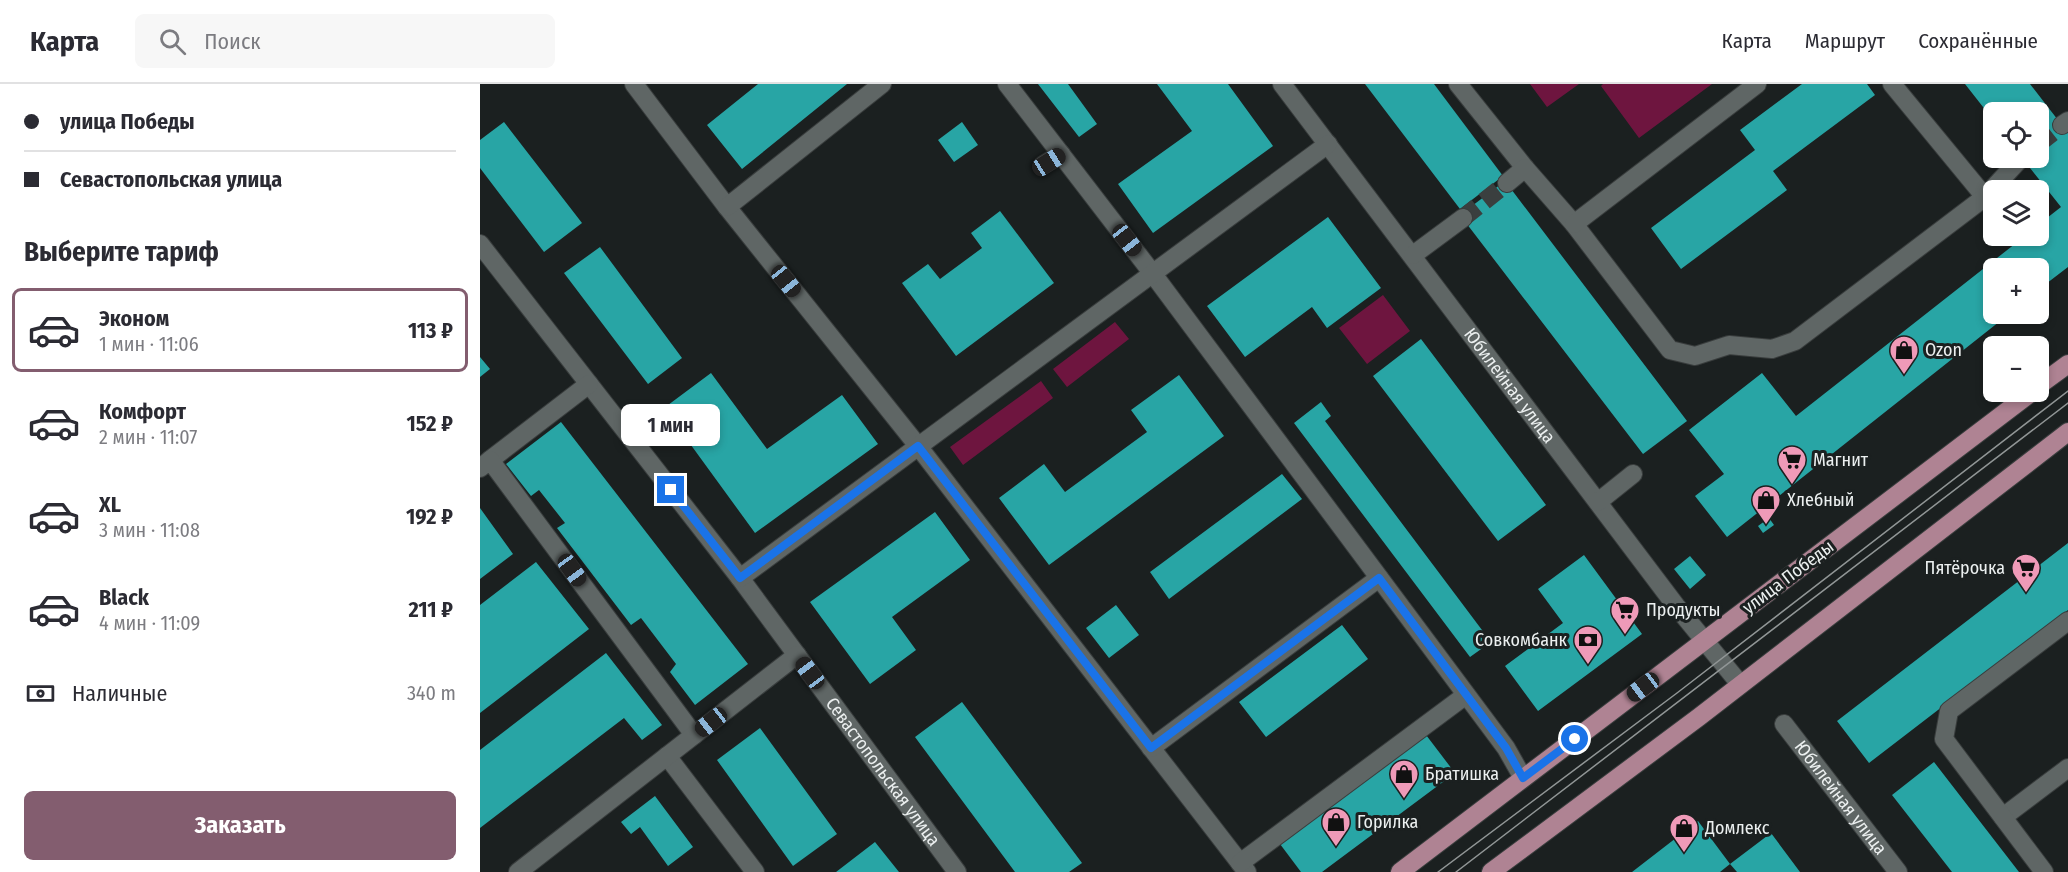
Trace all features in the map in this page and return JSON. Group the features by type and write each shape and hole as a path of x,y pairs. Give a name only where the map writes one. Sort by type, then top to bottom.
{"main road":[{"path":"2049,378 2068,364"},
{"name":"улица Победы","path":"1400,872 2019,402"},
{"path":"1491,872 2068,432"}],"street":[{"path":"634,84 727,207 918,446 1244,868 1466,695"},
{"path":"727,207 882,84"},
{"path":"1008,84 1153,274 1506,748 1523,778"},
{"name":"Юбилейная улица","path":"1282,84 1703,642 1740,684"},
{"path":"1458,84 1525,168 1574,224 1670,351 1695,356 1729,345 1772,349 1795,341 1983,199"},
{"path":"1574,224 1758,84"},
{"path":"1892,84 1983,195"},
{"path":"740,578 1328,144"},
{"path":"1043,165 1061,154"},
{"path":"1507,183 1525,168"},
{"path":"2001,180 2012,168"},
{"path":"1413,255 1463,218"},
{"name":"Севастопольская улица","path":"480,243 740,578 957,872"},
{"path":"589,384 485,464 694,735"},
{"path":"1598,502 1633,474"},
{"path":"1151,748 1379,578"},
{"path":"2044,872 1944,739 1949,711 2068,621"},
{"path":"518,872 796,655"},
{"name":"Юбилейная улица","path":"1784,724 1898,872"},
{"path":"667,756 755,872"},
{"path":"2003,817 2068,768"}],"shaded area":[{"path":"1530,84 1579,84 1547,107"},
{"path":"1603,84 1712,84 1639,138 1601,86"},
{"path":"1383,295 1410,331 1367,364 1339,328"},
{"path":"1115,322 1129,339 1067,387 1053,369"},
{"path":"1041,381 1053,398 963,465 950,447"}],"building":[{"path":"758,84 847,84 742,169 707,125"},
{"path":"1038,84 1068,84 1097,124 1079,137"},
{"path":"1157,84 1228,84 1273,146 1153,233 1118,184 1192,131"},
{"path":"1365,84 1434,84 1503,176 1460,209"},
{"path":"1802,84 1867,84 1875,95 1773,171 1787,190 1681,269 1651,228 1755,150 1740,130"},
{"path":"1965,84 2030,84 2044,102 1983,102 1983,107"},
{"path":"2049,108 2068,133 2068,267 2049,282 2049,258 1997,258 2012,246 2049,246 2049,216 2061,207 2049,192 2049,180 2040,180 2030,168 2049,168"},
{"path":"504,122 582,223 544,252 480,168 480,140"},
{"path":"962,122 978,145 954,162 938,140"},
{"path":"1505,181 1687,421 1643,454 1460,215"},
{"path":"1000,211 1054,283 956,356 902,283 928,264 940,279 982,248 971,233"},
{"path":"1328,217 1381,288 1327,328 1312,307 1245,357 1207,306"},
{"path":"600,247 682,358 648,384 564,273"},
{"path":"1983,269 1983,324 1996,324 1727,537 1695,496 1724,474 1689,430 1762,373 1796,416"},
{"path":"1421,339 1546,505 1498,541 1373,376"},
{"path":"480,357 490,369 480,377"},
{"path":"711,373 767,449 842,395 878,444 755,533 664,408"},
{"path":"1179,375 1224,436 1049,565 999,498 1044,464 1065,492 1147,432 1131,410"},
{"path":"1321,402 1331,416 1325,421 1491,642 1470,657 1294,423"},
{"path":"561,422 748,664 695,705 670,672 676,664 641,618 631,625 557,528 565,523 539,490 531,496 506,464"},
{"path":"1282,474 1302,499 1169,599 1150,572"},
{"path":"480,508 513,554 480,579"},
{"path":"935,512 970,560 892,617 916,650 870,684 810,602"},
{"name":"Хлебный","path":"1769,518 1774,525 1763,533 1758,526"},
{"path":"2068,543 2068,610 1869,763 1837,721"},
{"path":"1584,555 1642,634 1538,711 1505,666 1563,623 1538,589"},
{"path":"1690,556 1706,575 1690,589 1674,569"},
{"path":"536,562 589,629 480,713 480,605"},
{"path":"1116,605 1139,635 1109,658 1086,628"},
{"path":"1342,625 1368,659 1266,737 1239,702"},
{"path":"606,653 662,725 642,740 624,718 480,828 480,750"},
{"path":"962,702 1082,863 1069,872 1015,872 915,737"},
{"path":"1420,727 1455,773 1322,872 1301,872 1274,836"},
{"path":"760,728 837,834 793,866 717,760"},
{"path":"1934,762 2019,872 1952,872 1892,795"},
{"path":"655,796 693,847 668,866 640,827 631,834 621,822"},
{"path":"1698,821 1730,864 1720,872 1632,872"},
{"path":"1771,833 1800,872 1737,872 1730,864"},
{"path":"875,842 899,872 836,872"}],"tunnel":[{"path":"2049,135 2062,125"},
{"path":"1463,218 1507,183"}],"tram line":[{"path":"1438,872 1677,693 2068,391"},
{"path":"1456,872 2068,403"}],"place":[{"name":"Ozon","path":"1904,376"},
{"name":"Магнит","path":"1792,486"},
{"name":"Хлебный","path":"1766,526"},
{"name":"Пятёрочка","path":"2026,594"},
{"name":"Продукты","path":"1625,636"},
{"name":"Совкомбанк","path":"1588,666"},
{"name":"Братишка","path":"1404,800"},
{"name":"Горилка","path":"1336,848"},
{"name":"Домлекс","path":"1684,854"}],"route":[{"path":"671,490 740,578 918,446 1151,748 1379,578 1506,748 1523,778 1575,739"}]}
